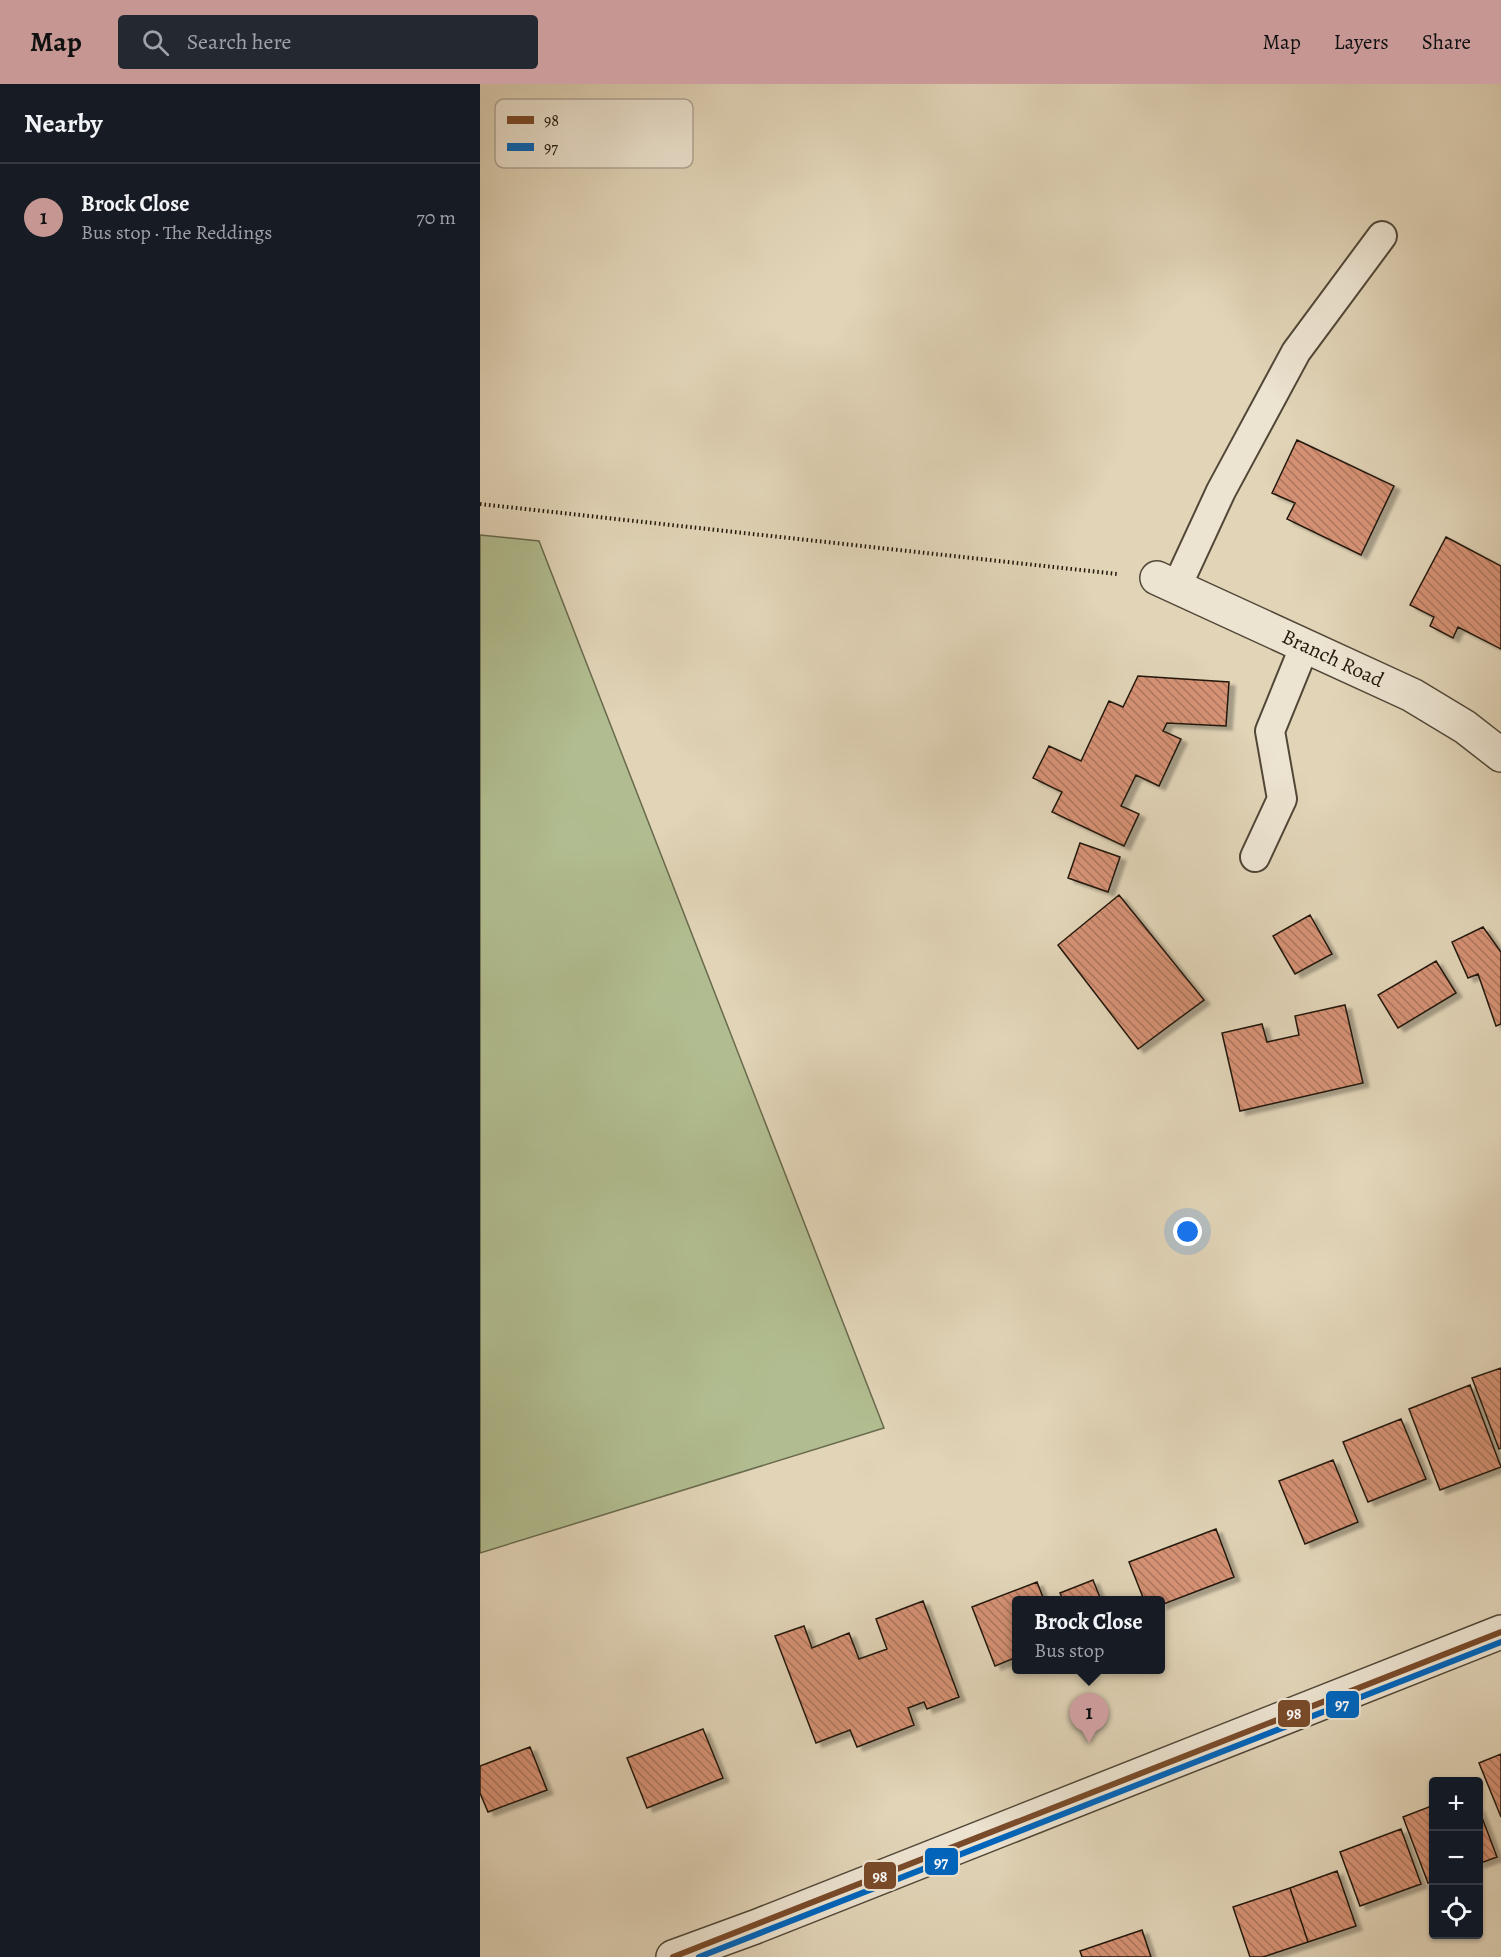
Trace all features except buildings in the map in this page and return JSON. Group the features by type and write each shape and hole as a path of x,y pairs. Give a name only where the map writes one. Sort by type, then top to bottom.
{"street":[{"name":"Branch Road","path":"1167,582 1412,695 1501,754"},
{"path":"673,1957 755,1927 1501,1632"}],"lane":[{"path":"1167,582 1221,491 1296,352 1382,236"},
{"path":"1255,857 1282,799 1270,731 1305,645"}],"path":[{"path":"480,504 1167,582"}],"green space":[{"path":"480,535 539,541 884,1428 480,1553"}],"transit line":[{"name":"98","path":"673,1957 1501,1632"},
{"name":"97","path":"699,1957 1501,1642"}],"place":[{"name":"Brock Close","path":"1089,1743"}]}
